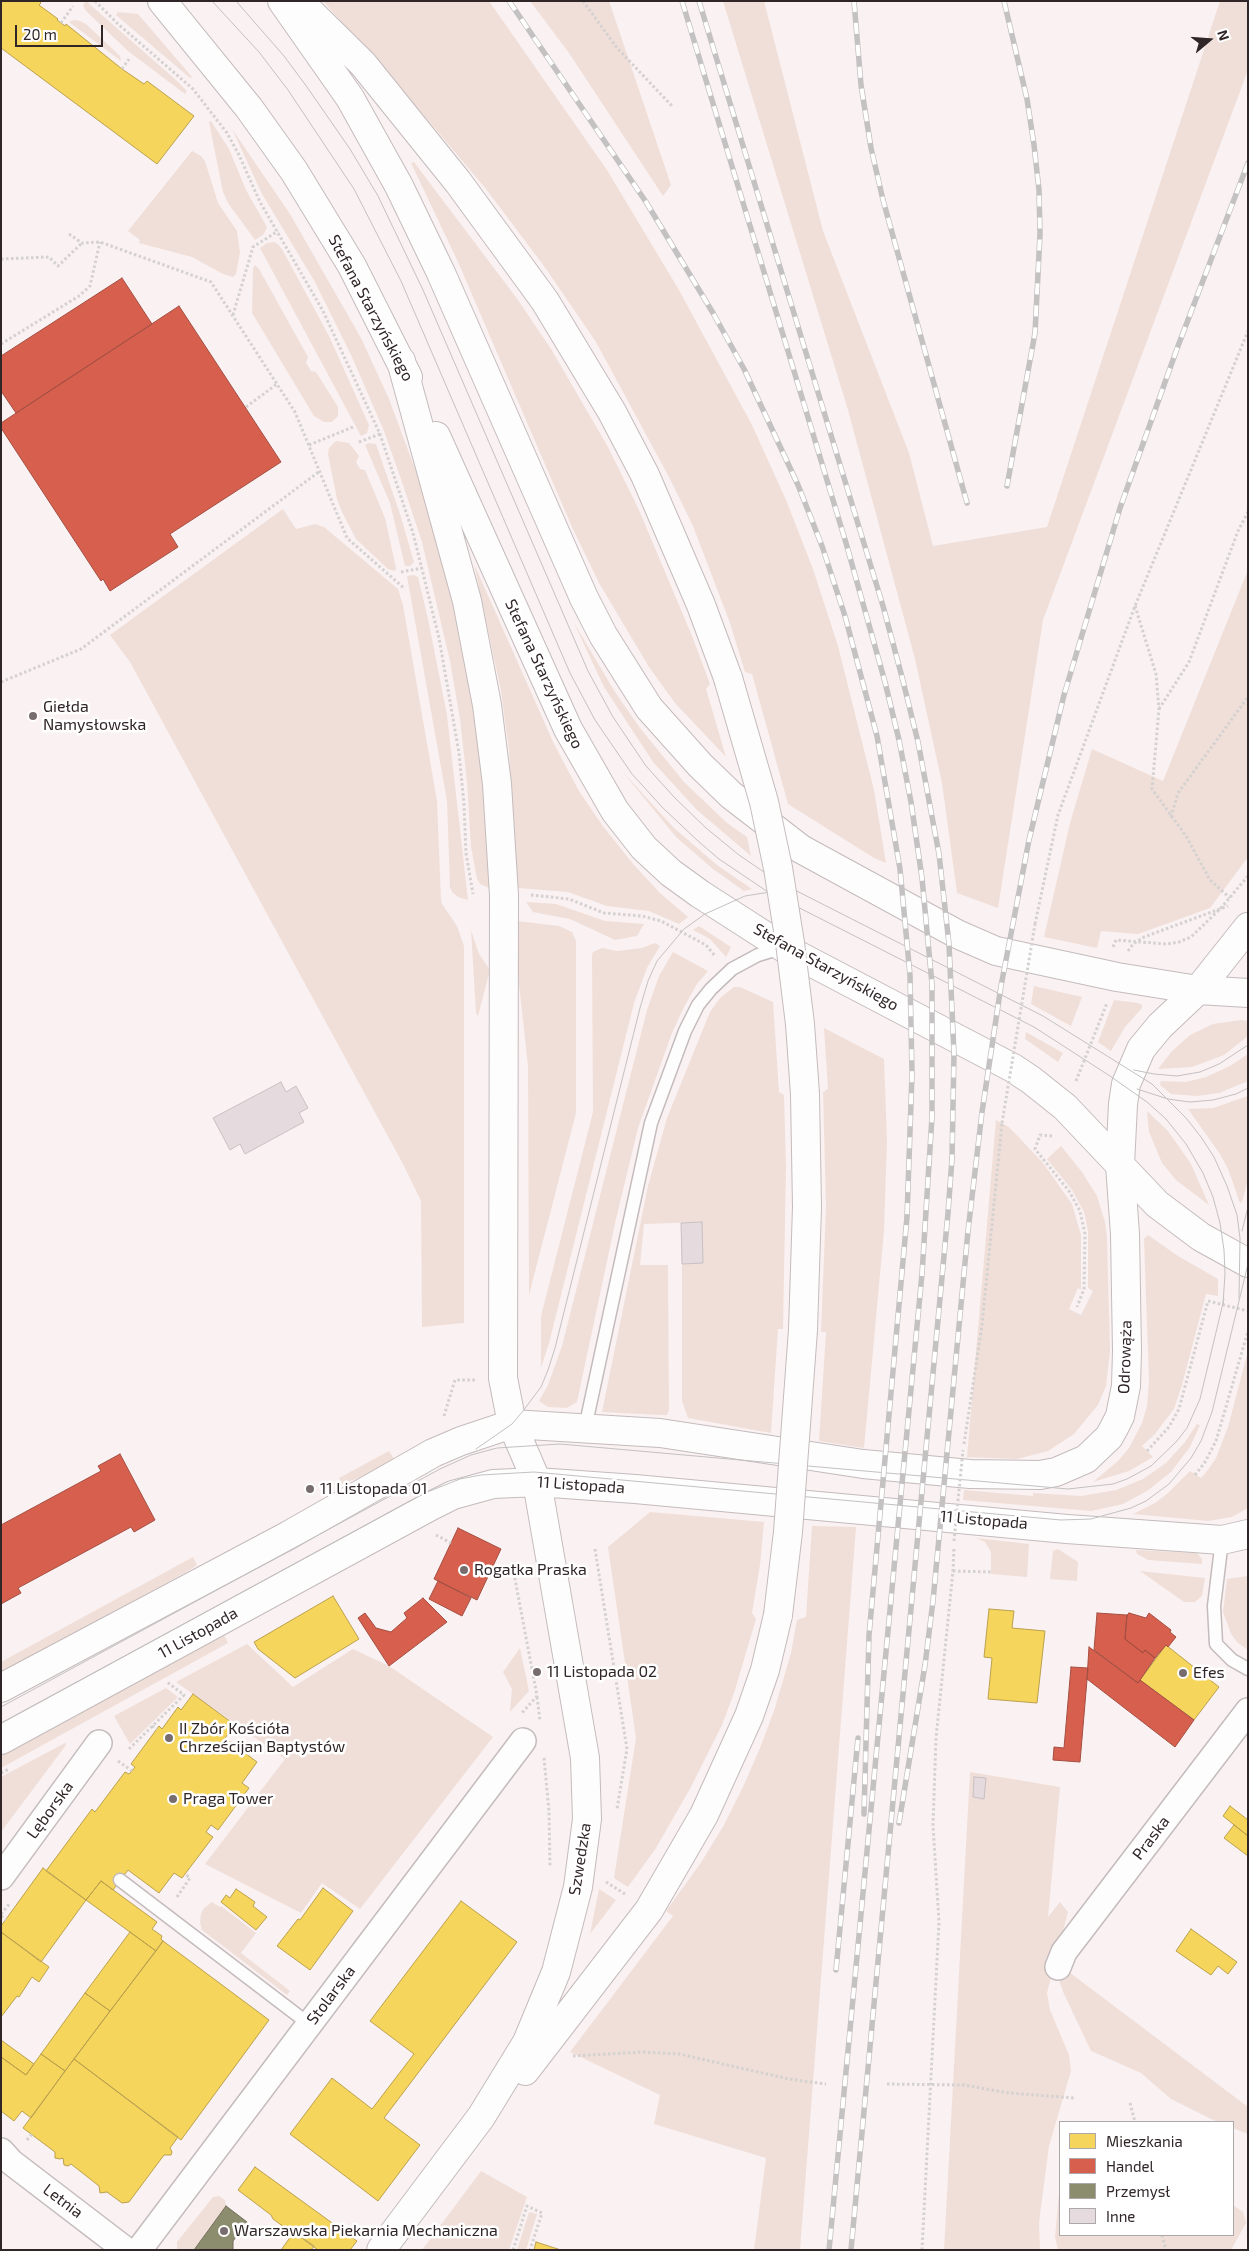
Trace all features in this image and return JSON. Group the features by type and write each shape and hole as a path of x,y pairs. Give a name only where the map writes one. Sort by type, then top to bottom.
{"main road":[{"name":"Stefana Starzyńskiego","path":"162,1 249,108 294,171 352,266 400,361 568,729 615,811 644,848 671,874 784,948 1019,1072 1065,1107 1165,1209 1202,1237 1248,1263"},
{"path":"282,1 350,98 395,177 441,273 588,605 626,675 649,708 676,739 732,795 801,849 957,934 996,950 1118,977 1198,990 1248,993"},
{"path":"299,1 363,64 458,182 545,301 612,412 645,475 702,605 728,678 764,802 778,868 799,1015 805,1094 807,1207 803,1330 788,1532 778,1615 765,1670 749,1716 704,1815 660,1894 527,2070 481,2118"},
{"name":"Szwedzka","path":"381,2250 481,2118 527,2042 556,1972 578,1887 587,1819 585,1758 536,1482 512,1424 503,1378 504,895 498,784 487,705 467,601 400,361"},
{"name":"Odrowąża","path":"585,1428 676,1435 863,1464 970,1474 1040,1475 1056,1472 1086,1459 1109,1437 1122,1408 1127,1370 1125,1234 1120,1165 1123,1104 1131,1069 1141,1049 1160,1026 1198,990 1241,917"},
{"path":"1,1688 289,1535 433,1453 461,1441 512,1424 585,1428"},
{"name":"11 Listopada","path":"1,1740 446,1499 472,1489 493,1484 536,1482 964,1518 1067,1529 1235,1537"}],"street":[{"name":"Praska","path":"1058,1967 1064,1952 1248,1711"},
{"name":"Stolarska","path":"139,2250 528,1737"},
{"name":"Lęborska","path":"1,1877 99,1743"},
{"name":"Letnia","path":"10,2145 11,2162 126,2250"}],"lane":[{"path":"585,1428 651,1123 685,1031 698,1005 711,989 732,969 758,955 784,948"},
{"path":"1235,1537 1214,1606 1216,1644 1232,1660 1248,1669"},
{"path":"120,1880 309,2024"}],"path":[{"path":"95,1 118,24 183,80 212,112 239,155 260,202 323,311 380,434 422,568 450,694 464,804 466,853 473,895"},
{"path":"584,1 617,48 672,106"},
{"path":"61,23 73,6"},
{"path":"122,69 129,59"},
{"path":"233,315 253,247 278,231"},
{"path":"69,234 82,243 100,242 211,282 296,412 347,538 405,589"},
{"path":"1,344 79,296 90,286 100,242"},
{"path":"1,259 50,257 58,266 82,243"},
{"path":"922,2250 929,2085 939,1922 933,1826 936,1738 963,1450 982,1325 1002,1124 1035,924 1058,815 1135,606 1248,331"},
{"path":"246,407 277,384"},
{"path":"309,445 353,427"},
{"path":"359,442 380,434"},
{"path":"1,682 81,649 320,472"},
{"path":"1158,709 1189,662 1238,531 1248,512"},
{"path":"401,572 422,568"},
{"path":"1135,606 1156,674 1158,709 1152,789 1186,836 1210,880 1230,898"},
{"path":"1171,817 1178,794 1248,697"},
{"path":"1111,952 1116,940 1166,944 1185,940 1196,933 1222,908 1248,876"},
{"path":"525,895 569,899 604,913 642,916 661,921 706,945 720,963"},
{"path":"1127,955 1136,942 1144,937 1222,908 1241,917"},
{"path":"1076,1082 1109,998"},
{"path":"1054,1136 1044,1137 1040,1135 1035,1149 1069,1191 1080,1211 1085,1234 1084,1289 1077,1307"},
{"path":"1147,1451 1170,1427 1179,1410 1208,1301 1248,1311"},
{"path":"1195,1475 1205,1462 1216,1441 1248,1331"},
{"path":"432,1533 450,1543"},
{"path":"595,1549 626,1749 616,1815"},
{"path":"512,1563 537,1696 528,1737 549,1811 550,1871"},
{"path":"953,1571 990,1572"},
{"path":"129,1750 184,1695 167,1682"},
{"path":"152,1726 157,1729"},
{"path":"118,1761 132,1771"},
{"path":"608,1872 606,1882 624,1894"},
{"path":"1,1916 6,1920"},
{"path":"569,2057 642,2052 679,2054 789,2079 826,2084"},
{"path":"887,2084 964,2085 1009,2093 1075,2098"},
{"path":"1130,2103 1135,2121"},
{"path":"10,2145 26,2142"},
{"path":"513,2250 527,2206 542,2213 530,2250"},
{"path":"1162,2236 1166,2250"}],"shaded area":[{"path":"86,1 176,80 187,91 185,94 128,51 86,11 83,5"},
{"path":"323,1 489,1 607,170 679,290 752,425 786,500 813,569 838,646 874,790 886,863 874,858 788,804 752,674 745,672 730,623 693,526 670,479 596,342 544,266 486,189"},
{"path":"530,1 609,1 671,185 663,196 569,53"},
{"path":"723,1 764,1 823,231 909,453 933,546 1047,527 1220,1 1248,1 1248,70 1043,620 998,908 957,893 942,783 915,659 848,410"},
{"path":"118,12 138,14 192,77 190,78 116,15"},
{"path":"74,20 86,24 120,56 121,61 69,22"},
{"path":"211,121 229,149 246,190 267,227 264,234 255,240 228,203 223,192 209,122"},
{"path":"232,129 290,214 361,338 389,399 427,501 462,631 478,723 489,853 489,888 480,884 477,879 471,847 467,782 460,719 450,661 422,542 403,485 384,431 352,357 315,282 262,194"},
{"path":"192,151 201,156 205,161 218,203 237,231 240,252 236,274 233,277 223,274 192,257 139,243 140,240 128,231"},
{"path":"414,162 518,300 551,349 608,447 639,510 692,636 710,684 706,689 726,757 675,703 649,667 599,583 572,527 458,262 411,163"},
{"path":"274,242 282,249 329,336 369,425 367,433 361,436 260,248 267,243"},
{"path":"255,265 308,357 306,363 311,371 316,372 338,407 338,416 332,422 324,422 314,416 252,313 253,268"},
{"path":"336,441 349,443 359,456 356,462 360,469 365,470 385,518 396,568 395,571 388,569 356,539 342,512 337,499 328,454 329,448"},
{"path":"369,443 376,444 400,514 414,562 410,566 405,566 390,503 365,445"},
{"path":"283,509 296,529 315,524 324,527 398,589 403,605 437,801 441,899 442,904 457,926 464,946 464,1323 422,1327 421,1201 403,1164 130,662 110,635"},
{"path":"474,564 554,744 579,791 602,825 634,865 660,893 688,917 679,924 649,911 607,906 568,892 518,888 509,750 501,691"},
{"path":"1248,570 1248,857 1210,908 1138,934 1101,931 1097,948 1044,937 1070,823 1092,749 1163,781"},
{"path":"414,575 418,577 428,619 447,715 468,900 458,897 452,892 450,887 447,801 407,576"},
{"path":"574,623 615,692 640,728 684,782 727,823 747,837 751,856 697,810 653,762 604,687"},
{"path":"622,771 674,828 717,865 752,889 744,891 713,869 676,837"},
{"path":"526,902 556,904 605,921 644,924 637,936 615,940 570,919 533,912"},
{"path":"517,921 559,926 572,932 576,941 576,1113 529,1295 528,1066 517,966"},
{"path":"699,926 731,947 726,957 710,939 693,930"},
{"path":"471,930 479,954 490,970 478,1016 476,1013"},
{"path":"655,943 660,946 647,968 634,1003 549,1343 541,1368 541,1316 593,1112 593,952 602,948 617,951 642,948"},
{"path":"673,952 708,971 697,984 672,1033 638,1128 616,1219 577,1402 567,1408 548,1407 539,1401 548,1385 562,1346 647,1010 659,976"},
{"path":"1034,986 1082,997 1071,1026 1031,1004"},
{"path":"734,987 740,987 773,1002 779,1092 784,1095 786,1166 783,1329 778,1329 771,1433 688,1418 682,1401 682,1264 703,1263 701,1222 644,1224 640,1265 668,1265 669,1410 667,1415 602,1412 648,1186 667,1118 710,1012 720,998"},
{"path":"1114,1000 1138,1003 1142,1005 1142,1008 1125,1027 1111,1051 1098,1042"},
{"path":"1241,1020 1248,1021 1248,1036 1224,1055 1192,1067 1158,1069 1172,1051 1190,1035 1213,1024"},
{"path":"824,1028 884,1059 887,1141 884,1231 864,1448 819,1441 826,1332 821,1332 826,1206 823,1092 828,1089"},
{"path":"1026,1032 1063,1053 1058,1062 1025,1039"},
{"path":"1248,1054 1248,1081 1219,1093 1197,1096 1171,1094 1160,1085 1161,1081 1186,1082 1206,1077 1230,1066"},
{"path":"1248,1096 1248,1180 1242,1202 1240,1203 1228,1169 1220,1154 1188,1109 1213,1108"},
{"path":"1147,1111 1168,1131 1191,1164 1209,1205 1176,1180 1162,1163 1149,1132"},
{"path":"996,1120 1009,1127 1043,1163 1072,1204 1081,1235 1081,1290 1078,1288 1069,1309 1081,1315 1093,1291 1088,1288 1088,1231 1084,1212 1072,1190 1047,1159 1061,1146 1082,1172 1097,1196 1105,1222 1107,1238 1110,1351 1106,1386 1098,1405 1074,1434 1048,1451 1017,1459 967,1457"},
{"path":"1148,1235 1178,1256 1218,1279 1218,1296 1206,1294 1174,1409 1155,1434 1142,1446 1153,1457 1129,1471 1093,1482 1118,1461 1129,1448 1142,1423 1147,1406 1149,1381 1144,1239"},
{"path":"1248,1351 1248,1508 1232,1517 1208,1521 1133,1514 1155,1503 1167,1494 1190,1471 1201,1478 1208,1470 1216,1458 1228,1427"},
{"path":"1197,1424 1200,1425 1190,1447 1171,1472 1147,1491 1123,1504 1091,1511 963,1500 964,1490 1033,1496 1033,1493 1081,1496 1116,1490 1143,1479 1166,1463 1185,1442"},
{"path":"389,1451 394,1459 364,1476 342,1484 339,1478"},
{"path":"650,1512 764,1522 760,1565 752,1613 756,1619 734,1693 722,1725 691,1787 656,1848 628,1887 614,1878 636,1738 608,1547"},
{"path":"812,1526 856,1527 800,2250 754,2250 766,2158 654,2124 660,2095 570,2052 673,1916 666,1911 700,1864 724,1825 743,1787 774,1711 791,1653 797,1620 806,1617"},
{"path":"976,1538 1029,1544 1027,1577 991,1574 991,1552 985,1542"},
{"path":"1058,1549 1078,1562 1077,1581 1050,1579 1053,1551"},
{"path":"1136,1550 1197,1553 1202,1559 1202,1564 1148,1560 1137,1554"},
{"path":"193,1557 197,1565 188,1571 1,1673 1,1662"},
{"path":"1140,1571 1205,1578 1202,1596 1195,1602 1184,1602"},
{"path":"1248,1576 1248,1650 1238,1643 1231,1634 1223,1612 1227,1579"},
{"path":"224,1635 228,1643 1,1768 1,1755"},
{"path":"247,1644 293,1687 353,1649 389,1666 493,1737 360,1909 322,1883 301,1913 205,1864 285,1759 176,1682"},
{"path":"520,1648 529,1691 510,1712 512,1689 503,1672"},
{"path":"166,1688 178,1697 130,1744 114,1716"},
{"path":"65,1743 66,1745 1,1832 1,1777"},
{"path":"970,1772 1060,1787 1048,1917 1060,1902 1068,1912 1047,1993 1050,2010 1069,2055 1071,2071 1049,2146 1039,2223 1040,2250 944,2250"},
{"path":"599,1889 616,1900 590,1934"},
{"path":"212,1902 221,1906 256,1933 241,1953 290,1991 287,1995 202,1930 201,1914 204,1908"},
{"path":"1061,1966 1248,2107 1248,2134 1234,2128 1234,2121 1215,2121 1171,2099 1141,2073 1091,2051 1060,1983"},
{"path":"481,2171 527,2197 509,2250 422,2250"},
{"path":"1059,2192 1059,2236 1234,2236 1234,2206 1243,2212 1246,2223 1231,2250 1058,2250 1055,2237"},
{"path":"219,2196 225,2200 226,2206 194,2250 177,2250 177,2242 213,2197"},
{"path":"529,2212 537,2214 526,2250 517,2250"}],"building: Mieszkania":[{"path":"1,1 39,1 41,3 39,5 57,20 65,26 66,24 122,69 144,84 147,81 194,116 157,164 1,48"},
{"path":"333,1596 359,1639 295,1678 258,1649 254,1642"},
{"path":"989,1609 1014,1611 1012,1628 1045,1631 1037,1703 988,1699 992,1658 984,1657"},
{"path":"1166,1645 1219,1687 1194,1720 1140,1680"},
{"name":"Praga Tower","path":"193,1694 235,1725 225,1738 257,1762 242,1783 249,1788 218,1830 211,1825 206,1832 213,1837 182,1878 174,1873 159,1893 128,1870 113,1890 101,1881 86,1900 46,1871 92,1809 95,1812 125,1772 129,1774 132,1771 135,1767 131,1764 159,1726 162,1729 178,1707 181,1710"},
{"path":"1230,1806 1248,1820 1248,1836 1223,1816"},
{"path":"1234,1825 1248,1836 1248,1856 1224,1838"},
{"path":"43,1868 86,1900 41,1962 1,1932 1,1926"},
{"path":"101,1881 157,1922 152,1929 162,1936 161,1939 163,1941 156,1951 86,1900"},
{"path":"323,1888 353,1911 310,1970 277,1946 298,1919 300,1920"},
{"path":"236,1889 255,1902 253,1906 267,1917 256,1930 221,1902 226,1895 230,1898"},
{"path":"461,1901 517,1942 384,2118 420,2145 378,2201 290,2134 332,2078 372,2109 414,2054 370,2021"},
{"path":"1191,1929 1237,1962 1228,1974 1218,1966 1211,1975 1176,1951"},
{"path":"1,1932 49,1967 39,1982 32,1977 19,1997 17,1996 1,2017"},
{"path":"130,1932 156,1951 110,2011 85,1993"},
{"path":"163,1941 269,2020 181,2140 74,2059"},
{"path":"85,1993 110,2011 65,2071 41,2054"},
{"path":"1,2040 34,2064 26,2075 1,2057"},
{"path":"41,2054 65,2071 31,2118 22,2111 14,2121 1,2111 1,2057 26,2075"},
{"path":"74,2059 178,2137 170,2148 171,2155 164,2155 129,2202 122,2203 107,2192 100,2193 99,2186 71,2164 68,2166 64,2165 63,2158 55,2158 55,2152 23,2128"},
{"path":"255,2167 357,2241 350,2250 318,2250 273,2219 271,2215 238,2190"},
{"path":"294,2232 314,2246 311,2250 281,2250"},
{"path":"536,2242 561,2250 534,2250"}],"building: Handel":[{"path":"122,278 152,324 16,413 1,391 1,356"},
{"path":"179,306 281,462 170,534 178,547 110,591 103,579 101,581 1,428 1,423"},
{"path":"120,1454 155,1520 134,1532 131,1527 18,1588 21,1593 1,1604 1,1525 101,1471 98,1466"},
{"name":"Rogatka Praska","path":"458,1528 501,1549 477,1600 434,1579"},
{"path":"438,1581 471,1598 462,1616 429,1599"},
{"path":"423,1598 447,1622 389,1666 358,1618 365,1613 376,1628 391,1632 407,1618 404,1613"},
{"path":"1097,1613 1127,1615 1125,1639 1143,1653 1145,1650 1155,1658 1138,1683 1094,1650"},
{"path":"1129,1613 1146,1618 1149,1613 1171,1630 1170,1632 1176,1637 1155,1658 1145,1650 1143,1653 1125,1639 1127,1615"},
{"path":"1089,1647 1138,1683 1140,1680 1194,1720 1175,1747 1087,1679"},
{"path":"1071,1667 1088,1668 1080,1762 1053,1760 1054,1747 1064,1748"}],"building: Przemysł":[{"name":"Warszawska Piekarnia Mechaniczna","path":"226,2206 247,2222 233,2241 233,2250 194,2250"}],"building: Inne":[{"path":"281,1082 286,1092 296,1086 308,1108 299,1113 304,1122 245,1154 240,1144 230,1150 213,1118"},
{"path":"702,1222 703,1263 682,1264 681,1223"},
{"path":"974,1777 986,1778 984,1799 973,1797"}],"tram line":[{"path":"212,1 259,52 288,90 354,189 401,281 570,673 595,720 632,774 663,808 698,841 719,859 768,892 1034,1027 1110,1076 1147,1102 1166,1119 1186,1144 1203,1173 1213,1197 1220,1223 1224,1250 1223,1304"},
{"path":"236,1 284,56 307,87 350,149 378,196 423,290 588,671 613,717 646,766 706,828 739,855 777,881 1043,1016 1152,1084 1186,1118 1201,1137 1214,1157 1227,1186 1237,1215 1240,1238 1239,1298"},
{"path":"476,1449 512,1424 541,1387 548,1370 640,1008 648,981 657,961 684,929 705,914 745,896 770,892"},
{"path":"1134,1070 1177,1076 1200,1072 1219,1064 1248,1045"},
{"path":"1137,1089 1168,1099 1190,1102 1213,1100 1236,1094 1248,1088"},
{"path":"1242,1231 1248,1207"},
{"path":"1,1723 425,1493 460,1479 481,1475 534,1472 1061,1520 1091,1519 1131,1508 1146,1501 1169,1484 1191,1458 1201,1441 1212,1412 1248,1264"},
{"path":"1,1707 440,1469 471,1455 497,1448 560,1444 1068,1489 1113,1484 1151,1466 1176,1442 1187,1428 1200,1399 1224,1299"}],"railway":[{"path":"509,1 646,202 713,313 744,369 798,485 822,546 845,616 877,736 900,869 910,975 912,1074 907,1217 869,1635 864,1814"},
{"path":"682,1 846,543 885,682 911,802 922,878 932,984 932,1117 922,1274 829,2250"},
{"path":"699,1 883,606 902,677 918,742 939,854 949,944 954,1054 952,1159 948,1213 851,2250"},
{"path":"854,1 861,85 871,148 883,200 967,503"},
{"path":"1004,1 1027,99 1039,190 1040,234 1035,333 1007,486"},
{"path":"899,1823 925,1665 933,1601 968,1231 982,1112 1001,986 1029,840 1064,695 1120,508 1178,346 1248,163"},
{"path":"836,1970 858,1738"}],"place":[{"name":"Giełda Namysłowska","path":"33,716"},
{"name":"11 Listopada 01","path":"310,1489"},
{"name":"Rogatka Praska","path":"464,1570"},
{"name":"11 Listopada 02","path":"537,1672"},
{"name":"Efes","path":"1183,1673"},
{"name":"II Zbór Kościóła Chrześcijan Baptystów","path":"169,1738"},
{"name":"Praga Tower","path":"173,1799"},
{"name":"Warszawska Piekarnia Mechaniczna","path":"224,2231"}]}
